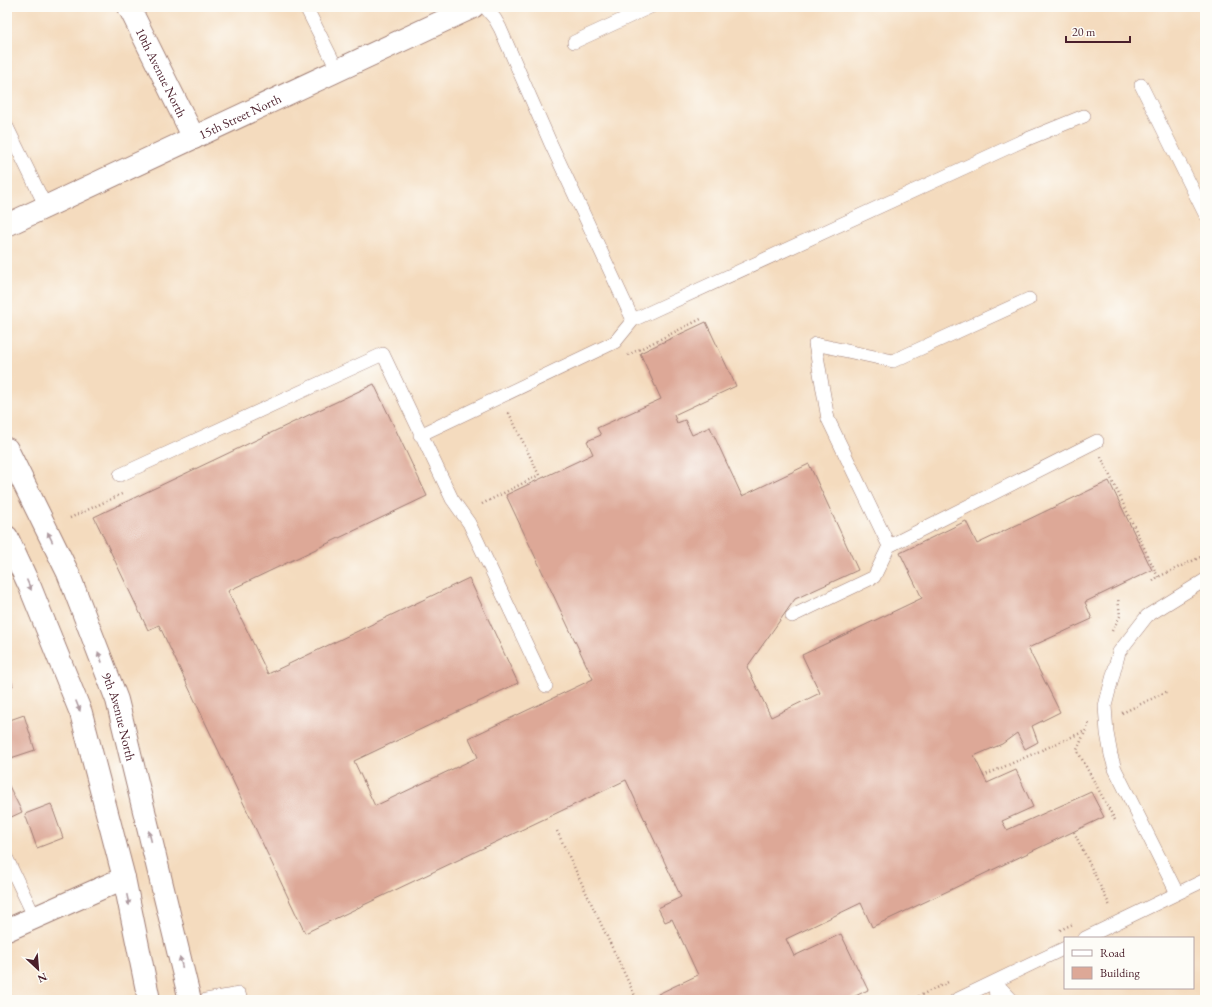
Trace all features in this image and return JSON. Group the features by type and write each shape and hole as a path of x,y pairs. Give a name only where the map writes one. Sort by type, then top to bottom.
{"main road":[{"name":"10th Avenue North","path":"129,7 194,138"},
{"name":"15th Street North","path":"7,225 473,7"},
{"name":"9th Avenue North","path":"7,449 68,573 117,700 190,1000"},
{"path":"7,537 30,587 81,713 124,878 149,1000"},
{"path":"7,930 124,878"}],"lane":[{"path":"306,7 338,71"},
{"path":"485,7 495,18 500,28 556,156 633,320"},
{"path":"574,42 650,7"},
{"path":"1141,85 1205,214"},
{"path":"420,435 615,342 633,320 1020,142 1084,116"},
{"path":"7,127 46,207"},
{"path":"889,546 828,419 815,344 893,361 1029,299"},
{"path":"120,475 383,354 452,500 469,523 546,686"},
{"path":"792,616 874,577 889,546 1097,440"},
{"path":"1177,893 1115,769 1107,733 1105,706 1119,652 1133,633 1148,616 1205,580"},
{"path":"7,859 35,918"},
{"path":"1087,937 1205,880"},
{"path":"956,1000 1064,948"},
{"path":"995,982 996,1000"},
{"path":"995,982 1012,1000"},
{"path":"206,1000 239,994 241,1000"}],"path":[{"path":"622,358 703,318"},
{"path":"662,333 663,337"},
{"path":"482,504 539,475 509,413 516,409"},
{"path":"1101,457 1158,577"},
{"path":"1153,582 1158,577 1205,555"},
{"path":"1122,713 1168,691"},
{"path":"983,776 1085,731"},
{"path":"557,831 637,1000"},
{"path":"1074,832 1111,906 1104,909"},
{"path":"1054,933 1075,923"},
{"path":"911,1000 954,980"}],"building":[{"path":"706,322 736,386 674,415 677,423 685,420 692,435 710,427 742,496 809,464 858,570 795,599 747,667 771,717 820,693 802,655 922,598 900,553 966,521 977,544 1109,481 1152,570 1085,602 1092,619 1028,648 1060,712 1032,726 1038,742 1025,749 1017,733 1002,744 974,756 987,783 1016,770 1033,807 1002,821 1007,830 1091,792 1104,817 872,927 861,903 786,939 794,956 841,934 868,990 847,1000 660,1000 658,994 698,975 672,919 665,922 658,908 681,897 626,780 305,933 159,625 148,630 94,517 374,384 427,496 228,591 268,674 469,578 518,683 354,761 375,806 478,757 469,738 593,679 506,495 593,454 587,441 601,435 597,428 661,399 640,353"},
{"path":"7,672 13,686 7,688"},
{"path":"24,715 35,750 8,759 7,721"},
{"path":"7,782 22,812 7,819"},
{"path":"51,804 63,838 37,848 25,814"}]}
